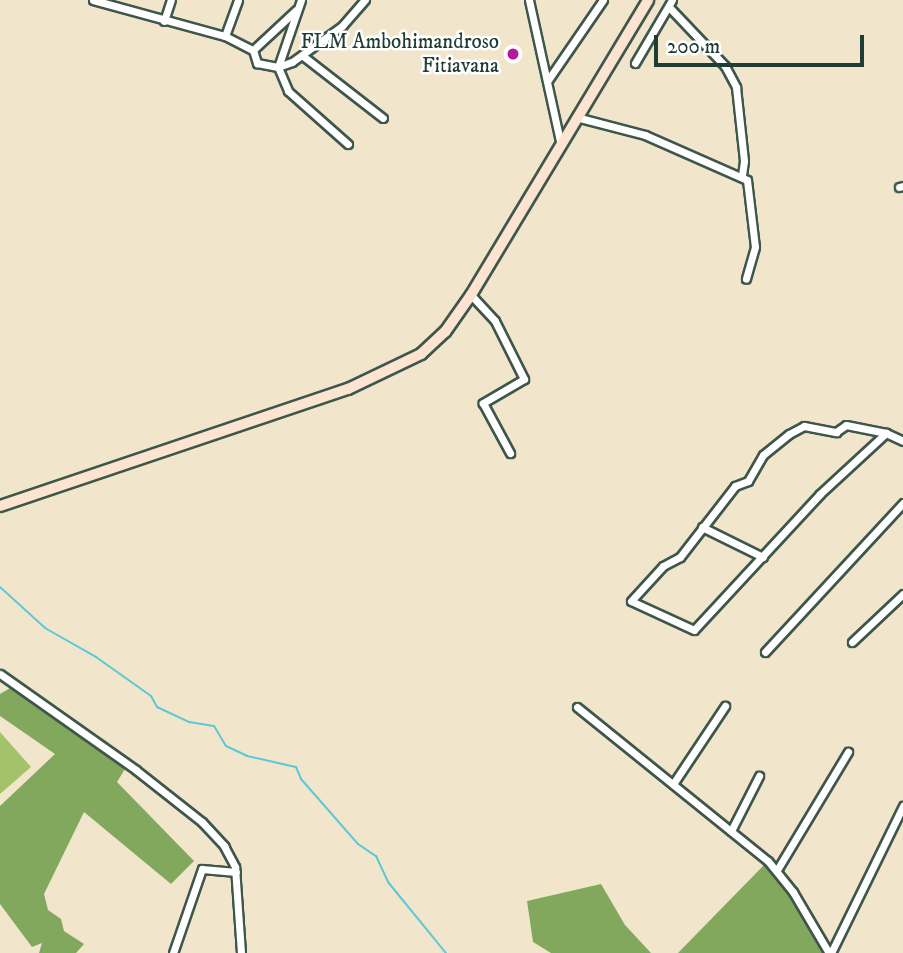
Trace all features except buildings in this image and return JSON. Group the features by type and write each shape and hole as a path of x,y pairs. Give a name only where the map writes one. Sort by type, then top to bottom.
{"street":[{"path":"164,21 171,0"},
{"path":"225,36 238,0"},
{"path":"99,1 225,36 253,50 257,63 278,67 303,56 342,26 365,0"},
{"path":"548,80 603,0"},
{"path":"0,506 348,389 399,367 445,332 471,295 560,141 648,0"},
{"path":"530,1 560,141"},
{"path":"253,50 300,3"},
{"path":"300,3 278,67 288,91 348,144"},
{"path":"635,62 671,4 725,66 736,87 744,161 742,175 750,194 755,247 746,279"},
{"path":"303,56 383,118"},
{"path":"576,117 646,135 742,175"},
{"path":"471,295 495,321 524,379 484,403 510,453"},
{"path":"886,433 820,494 694,630 631,601 663,566 680,557 735,486 748,481 763,455 804,426 836,432 846,425 886,433 903,441"},
{"path":"765,652 903,503"},
{"path":"702,527 763,557"},
{"path":"852,642 903,594"},
{"path":"0,674 202,822 224,846 236,872 241,953"},
{"path":"577,706 777,870 830,953"},
{"path":"673,784 725,706"},
{"path":"777,870 848,752"},
{"path":"731,831 759,776"},
{"path":"830,953 903,806"},
{"path":"173,953 202,869 236,872"}],"green space":[{"path":"10,688 125,769 117,782 194,861 171,884 84,812 44,894 48,910 61,919 64,931 84,944 76,953 39,953 42,943 32,947 0,904 0,806 55,754 0,716 0,694"},
{"path":"0,732 31,767 0,794"},
{"path":"768,861 829,953 678,953"},
{"path":"601,884 625,925 651,953 551,953 533,942 527,901"}],"waterway":[{"path":"0,587 45,628 96,657 151,696 157,707 189,722 214,726 226,746 247,756 296,767 301,779 358,844 376,856 388,882 446,953"}],"place":[{"name":"FLM Ambohimandroso Fitiavana","path":"513,54"}]}
